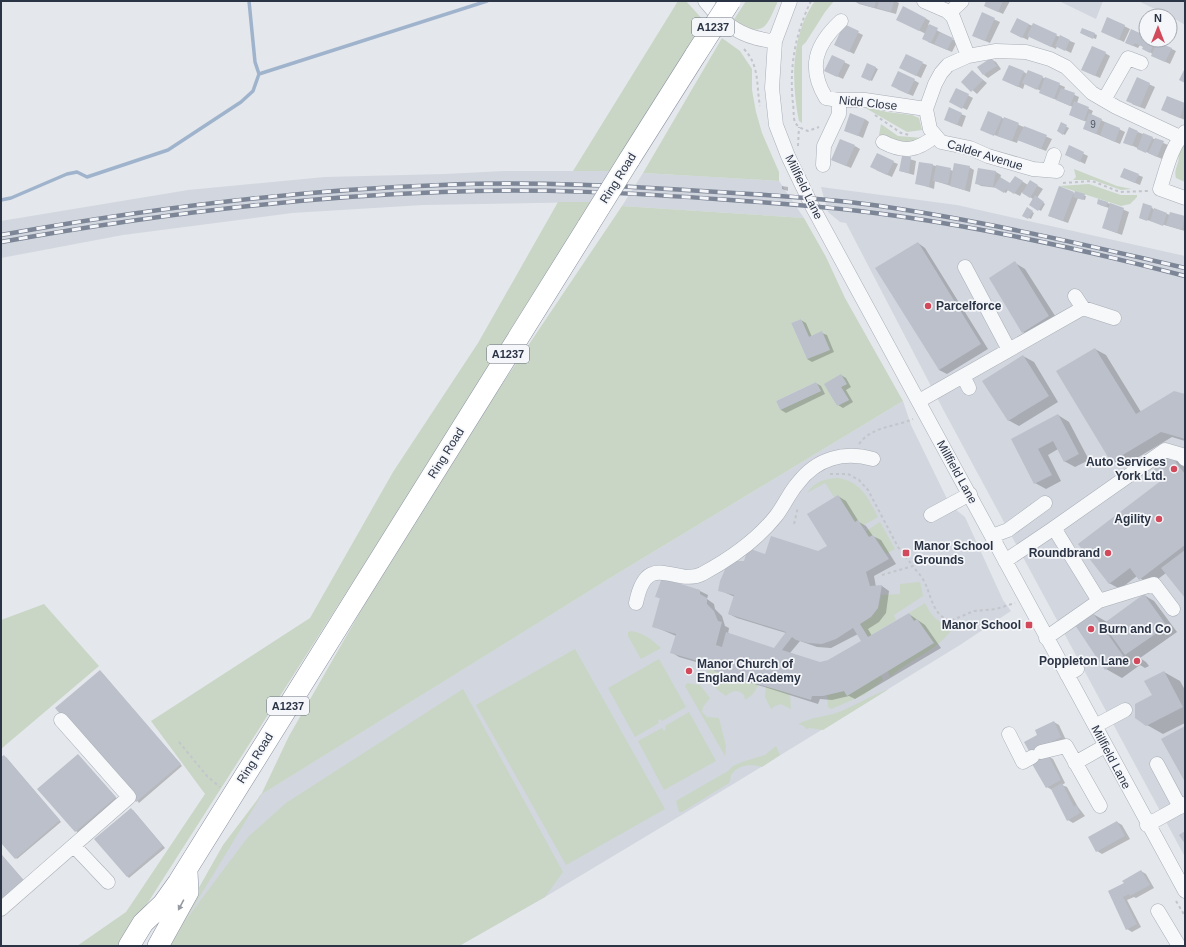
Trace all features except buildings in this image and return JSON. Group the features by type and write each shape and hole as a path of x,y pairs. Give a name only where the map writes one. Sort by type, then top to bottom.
{"highway":[{"name":"Ring Road","path":"129,946 143,923 163,904 187,868 629,160 730,1"},
{"path":"158,946 188,892 187,868"},
{"name":"Ring Road","path":"146,946 155,930 163,904"}],"street":[{"path":"705,1 726,23 740,32 754,38 775,41"},
{"name":"Millfield Lane","path":"790,1 775,41 772,88 776,125 788,156 812,206 970,494 1046,638 1072,672 1105,746 1148,825 1184,885"},
{"path":"924,1 949,14 957,26 968,56"},
{"path":"949,14 962,1"},
{"name":"Nidd Close","path":"841,21 830,32 819,50 814,71 818,86 826,98 839,100 865,100 926,109"},
{"name":"Calder Avenue","path":"1054,155 1053,171 1033,169 988,156 970,148 941,142 930,129 926,109 934,84 941,73 948,65 968,56 996,51 1026,52 1050,59 1066,67 1092,93 1104,100 1183,134"},
{"path":"1104,100 1128,58 1141,63"},
{"path":"823,165 824,146 838,114 839,100"},
{"path":"1183,134 1160,189 1185,198"},
{"path":"883,142 893,148 906,150 918,147 935,136"},
{"path":"965,267 1009,350"},
{"path":"922,407 966,382 1009,350 1041,337 1079,302 1114,318"},
{"path":"1005,561 1165,450 1182,455 1185,459"},
{"path":"636,603 640,587 655,573 666,572 685,577 697,576 738,551 776,517 798,482 812,469 826,460 852,455 873,459"},
{"path":"931,515 970,494"},
{"path":"992,536 1008,530 1046,504"},
{"path":"1054,528 1099,601"},
{"path":"1046,638 1099,601 1154,584 1173,609"},
{"path":"1095,726 1124,710"},
{"path":"1,909 130,797 61,720"},
{"path":"1009,734 1023,762 1037,754 1066,746 1100,806"},
{"path":"1075,763 1105,746"},
{"path":"1148,825 1183,806 1157,764"},
{"path":"74,846 108,882"},
{"path":"1158,910 1180,941"}],"path":[{"path":"799,127 795,122 791,87 795,44 803,18 811,1"},
{"path":"745,49 753,59 757,72 757,89"},
{"path":"848,474 852,455 860,442 876,430 899,425 922,407"},
{"path":"828,475 848,474 859,480 868,490 898,547 923,580 936,611 942,618 950,622 974,611 996,609 1015,602 1024,596"},
{"path":"794,524 799,505"},
{"path":"882,575 913,566"},
{"path":"179,742 207,776 232,796"}],"shaded area":[{"path":"1059,1 1103,1 1096,19"},
{"path":"1138,1 1185,1 1185,25 1178,21 1178,8 1153,8"},
{"path":"504,171 613,171 593,202 423,205 292,213 123,235 1,258 1,221 188,190 325,177"},
{"path":"643,173 779,181 804,218 622,206"},
{"path":"821,187 957,205 1185,256 1185,857 944,411 846,223 840,222 828,212"},
{"name":"Manor Church of England Academy","path":"903,401 911,425 950,505 965,517 1003,600 1011,611 960,645 735,783 545,897 459,946 174,946 182,926 260,795 615,575"}],"green space":[{"path":"678,1 686,1 704,21 689,50 616,161 613,171 573,171"},
{"path":"746,1 778,1 770,19 766,24 762,28 751,29 733,21"},
{"path":"815,1 834,1 802,46 802,123 799,121 796,106 794,75 795,59 801,28"},
{"path":"722,38 740,51 752,69 752,90 756,112 762,133 779,172 779,181 643,173"},
{"path":"862,106 887,112 912,115 919,118 922,130 907,132"},
{"path":"881,124 898,136 923,138 914,145 889,142 879,135"},
{"path":"1185,141 1185,182 1176,178 1175,175 1179,160 1178,154"},
{"path":"1074,169 1117,186 1132,189 1121,190 1093,180 1073,180 1076,177"},
{"path":"1089,184 1121,195 1137,195 1137,197 1130,204 1121,206 1059,186"},
{"path":"558,202 593,202 124,940 119,946 77,946 126,912 205,794 151,721 310,618 393,472 478,343"},
{"path":"622,206 804,218 826,257 845,298 903,401 615,575 262,794 185,921 248,837 286,803 463,689 563,872 545,897 459,946 166,946 223,845 261,795 289,736 375,586 474,426","holes":["801,319 809,337 822,332 829,350 807,359 791,323","816,382 821,391 780,410 776,401","825,384 847,384 841,387 849,400 837,406"]},
{"path":"837,478 852,483 858,487 871,503 878,517 862,526 858,520 855,522 838,495 834,497 825,483 807,493 813,486 820,482"},
{"path":"880,522 895,549 886,554 874,535 869,537 866,531"},
{"path":"920,582 923,596 894,615 896,620 868,637 860,624 875,612 879,605 881,595 900,594 900,584"},
{"path":"925,603 936,619 944,624 954,626 941,642 898,670 890,677 888,671 934,643 917,619 914,621 909,613"},
{"path":"44,604 99,666 1,749 1,620"},
{"path":"631,631 640,633 661,648 641,659 628,636 628,632"},
{"path":"575,649 665,809 566,865 476,705"},
{"path":"659,659 686,707 662,721 660,719 658,720 659,723 635,737 608,688"},
{"path":"707,659 717,662 759,684 753,694 745,700 744,695 737,691 730,692 726,696 720,692 710,681"},
{"path":"881,675 883,680 864,695 831,709 828,707 827,695 844,691 847,695"},
{"path":"687,683 700,685 710,698 703,707 702,712 707,717 719,718 726,746 725,756 685,686"},
{"path":"766,686 790,694 791,709 781,704 771,709 765,697"},
{"path":"889,689 823,730 810,728 806,729 804,726 798,724 839,712"},
{"path":"689,712 716,761 664,790 638,741 662,728 664,731 666,729 665,726"},
{"path":"776,746 780,755 762,767 750,765 738,768 731,775 729,783 682,812 679,812 676,801 728,771 733,766 765,755"}],"waterway":[{"path":"249,1 255,62 259,74"},
{"path":"1,200 11,198 67,174 77,172 87,177 168,150 241,102 253,91 259,74 487,1"}],"railway":[{"path":"1,235 165,209 331,191 476,184 580,185 835,200 873,205 991,225 1069,241 1185,268"},
{"path":"1,242 165,216 331,198 478,191 586,192 658,195 799,205 907,217 1027,239 1106,256 1185,276"}],"place":[{"name":"Parcelforce","path":"928,306"},
{"name":"Auto Services York Ltd.","path":"1174,469"},
{"name":"Agility","path":"1159,519"},
{"name":"Manor School Grounds","path":"906,553"},
{"name":"Roundbrand","path":"1108,553"},
{"name":"Manor School","path":"1029,625"},
{"name":"Burn and Co","path":"1091,629"},
{"name":"Poppleton Lane","path":"1137,661"},
{"name":"Manor Church of England Academy","path":"689,671"}]}
